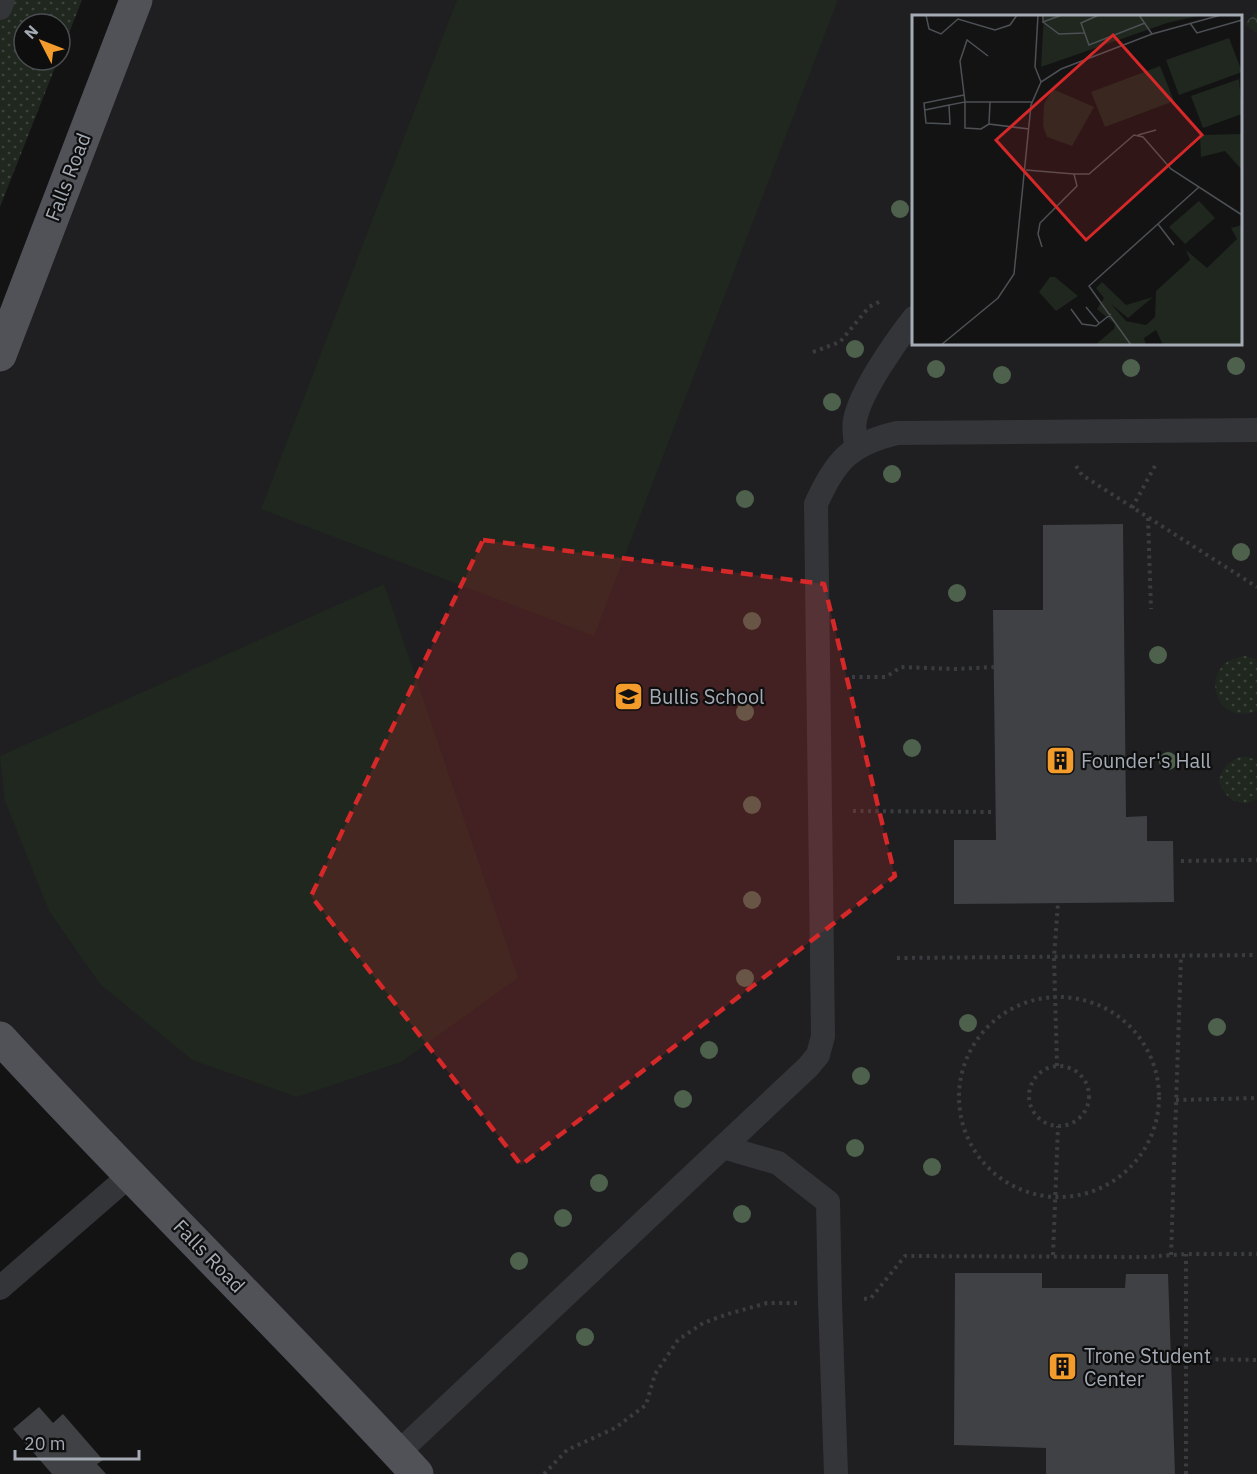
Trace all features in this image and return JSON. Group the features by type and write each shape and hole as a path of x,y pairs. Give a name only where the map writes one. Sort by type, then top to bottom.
{"main road":[{"name":"Falls Road","path":"0,355 136,0"},
{"name":"Falls Road","path":"0,1038 407,1464"}],"lane":[{"path":"0,8 3,0"},
{"path":"856,448 855,421 862,399 894,343 912,320"},
{"path":"407,1464 818,1055 823,1036 823,1025 816,504 827,478 840,461 856,448 876,438 897,433 1257,430"},
{"path":"723,1147 778,1163 828,1202 836,1474"},
{"path":"0,1288 130,1175"}],"path":[{"path":"813,352 840,342 869,307 887,298"},
{"path":"1071,457 1082,475 1257,586"},
{"path":"1132,508 1158,458"},
{"path":"1148,518 1151,609"},
{"path":"818,678 886,676 901,667 955,669 994,667"},
{"path":"820,811 995,812"},
{"path":"1181,861 1257,861"},
{"path":"1057,1066 1054,957 1058,903"},
{"path":"897,958 1257,955"},
{"path":"1171,1255 1181,956"},
{"path":"1045,998 1078,998 1110,1010 1136,1032 1154,1062 1160,1095 1154,1129 1139,1158 1124,1173 1116,1180 1087,1194 1055,1197 1023,1191 995,1175 974,1150 961,1121 959,1089 966,1058 985,1029 1012,1008 1045,998"},
{"path":"1057,1066 1072,1069 1080,1075 1086,1084 1088,1093 1083,1112 1077,1120 1068,1125 1058,1126 1049,1124 1034,1113 1029,1095 1036,1077 1043,1071 1057,1066"},
{"path":"1176,1100 1257,1098"},
{"path":"1053,1255 1058,1126"},
{"path":"1186,1254 1186,1474"},
{"path":"544,1474 567,1450 615,1428 646,1405 655,1374 678,1340 703,1323 767,1303 830,1302 871,1298 905,1256 1147,1257 1186,1254 1257,1254"},
{"path":"1192,1359 1257,1360"}],"highlighted area":[{"path":"483,540 824,584 895,876 521,1165 311,896"}],"shaded area":[{"name":"Bullis School","path":"136,0 1257,0 1257,1474 417,1474 0,1038 0,355"}],"green space":[{"path":"0,0 82,0 72,25 72,12 12,12 12,72 53,72 0,207"},
{"path":"457,0 838,0 594,636 261,509"},
{"path":"1257,10 1257,34 1245,24"},
{"path":"384,584 518,978 401,1062 297,1097 192,1060 100,984 49,911 5,801 0,756"},
{"path":"1245,656 1257,659 1257,711 1242,714 1230,711 1221,703 1216,692 1216,680 1220,669 1230,661"},
{"path":"1244,756 1257,760 1257,799 1244,803 1229,797 1219,781 1227,764"}],"building":[{"name":"Founder's Hall","path":"1123,524 1126,817 1147,816 1147,841 1173,841 1174,902 954,904 954,840 996,840 993,610 1043,610 1043,525"},
{"name":"Trone Student Center","path":"955,1273 1042,1273 1042,1288 1125,1288 1126,1274 1168,1274 1175,1474 1046,1474 1046,1448 954,1445"},
{"path":"39,1407 53,1423 63,1414 103,1460 97,1464 106,1474 52,1474 13,1429"}],"place":[{"name":"Bullis School","path":"628,697"},
{"name":"Founder's Hall","path":"1060,761"},
{"name":"Trone Student Center","path":"1063,1367"}]}
